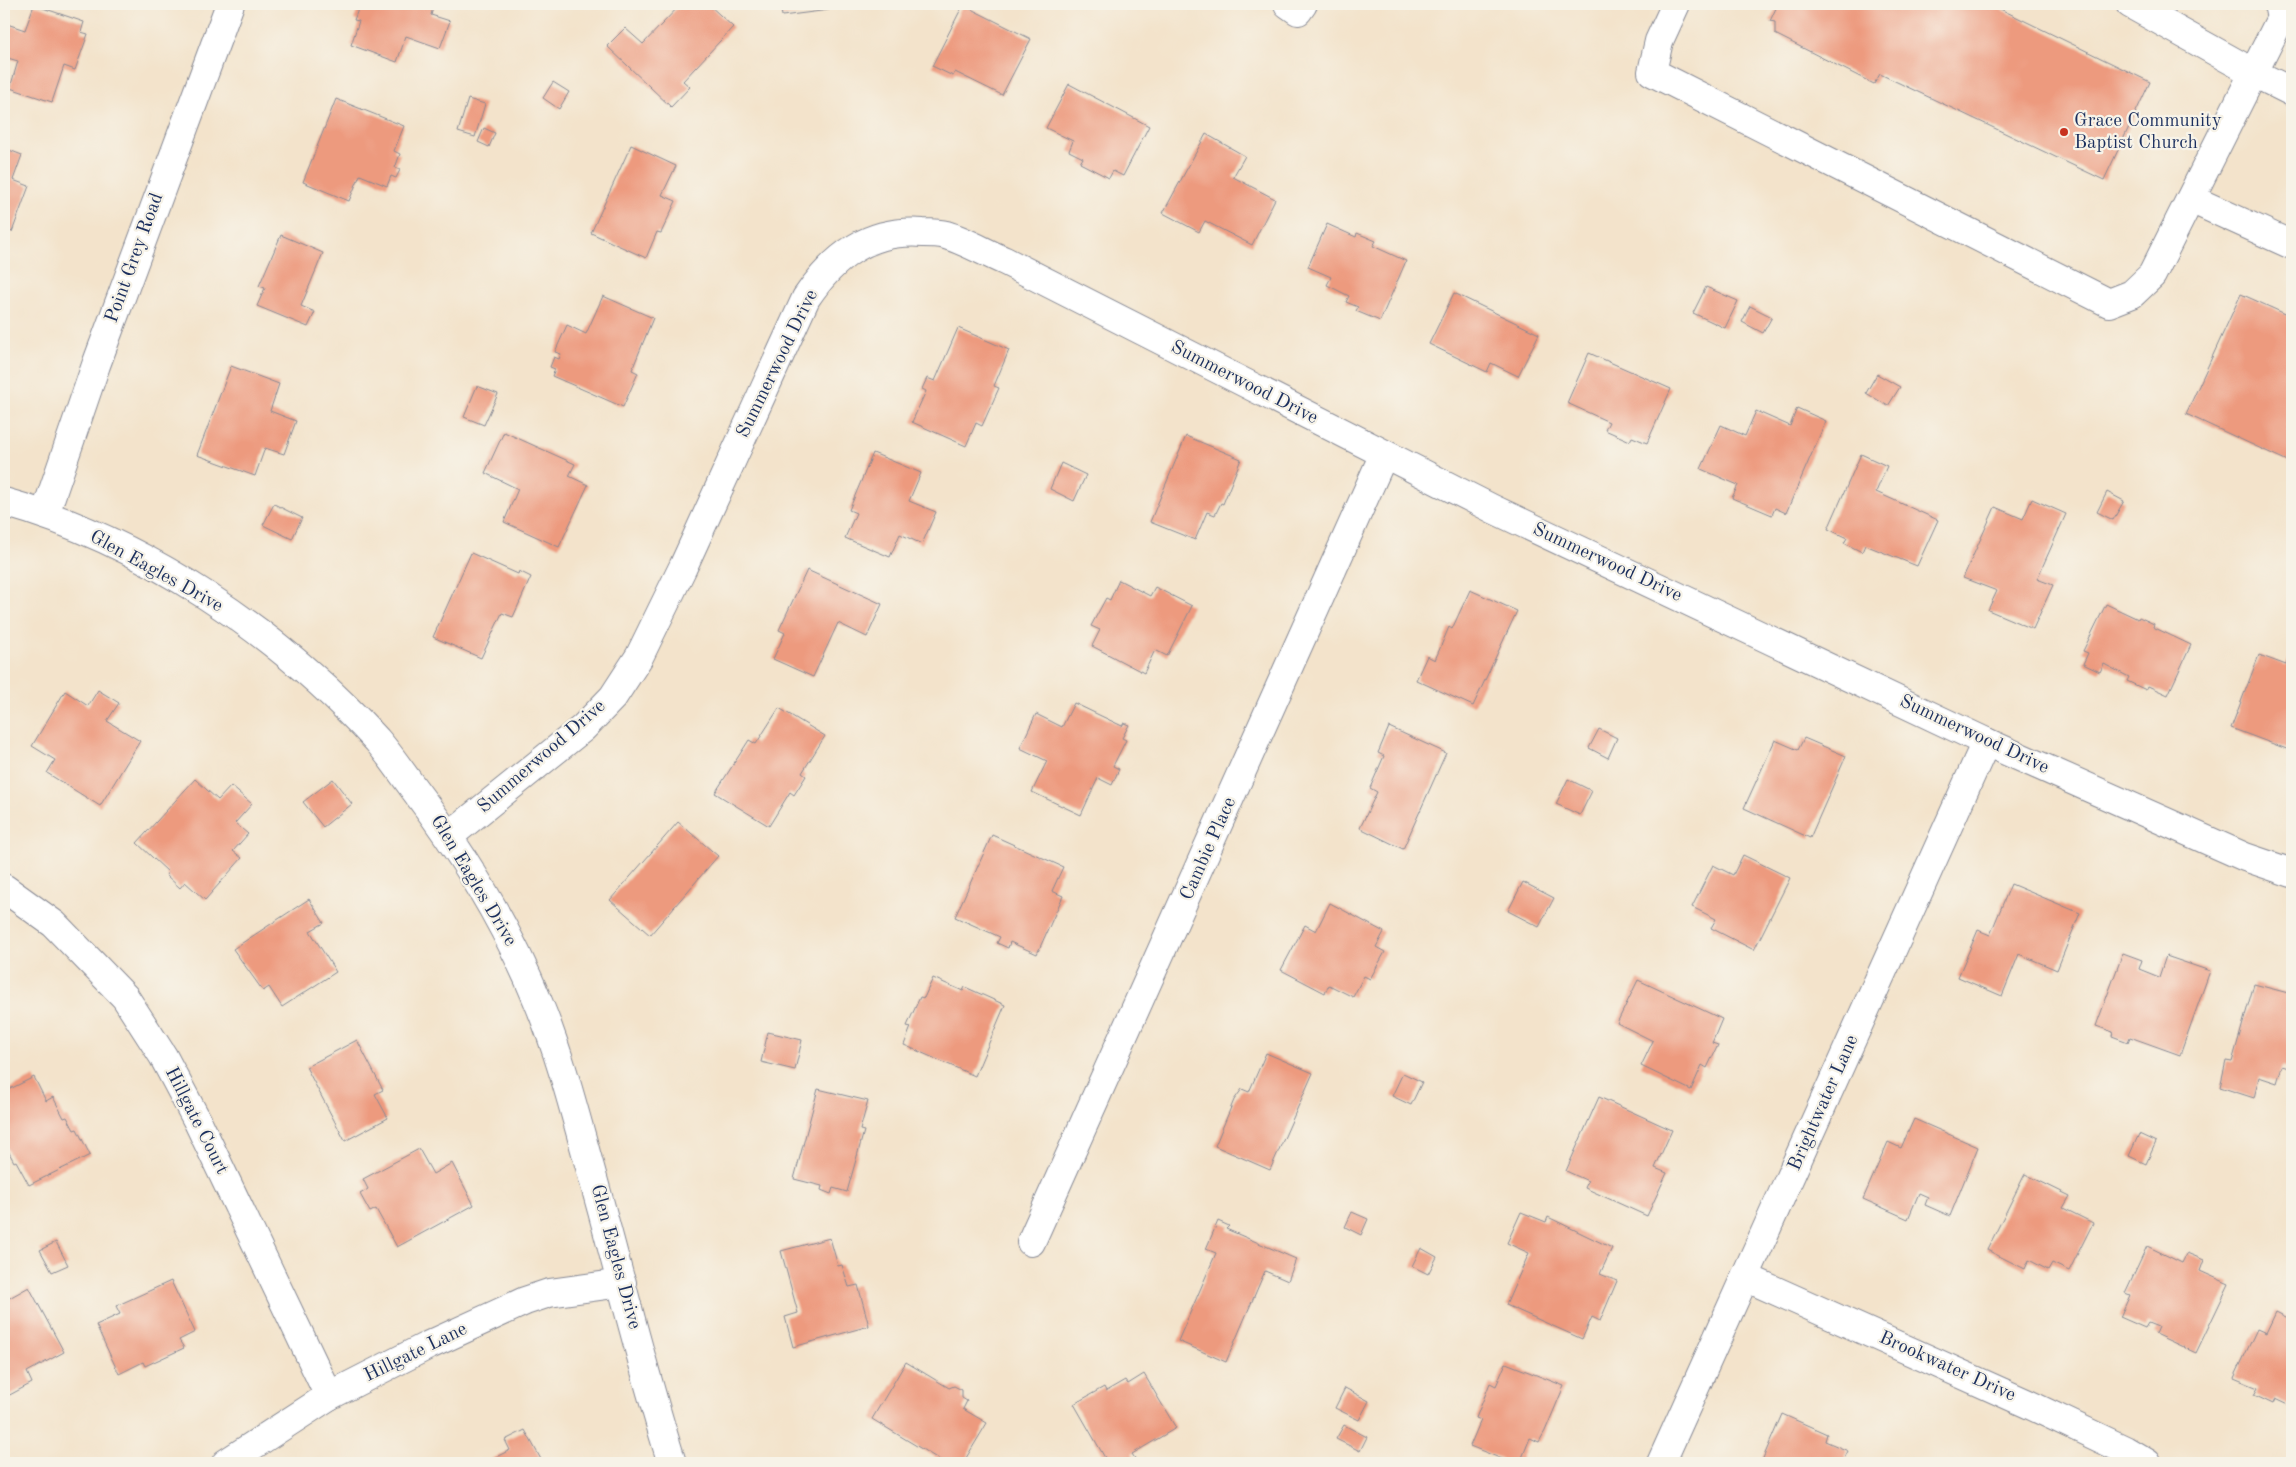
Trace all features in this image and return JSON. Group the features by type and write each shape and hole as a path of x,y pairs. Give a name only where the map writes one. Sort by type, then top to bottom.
{"street":[{"name":"Point Grey Road","path":"45,514 96,365 230,4"},
{"path":"1288,4 1298,11 1303,4"},
{"path":"1676,4 1658,41 1652,72 2109,303 2132,294 2152,276 2281,18 2278,4"},
{"path":"2130,4 2292,92"},
{"path":"2191,199 2292,245"},
{"name":"Summerwood Drive","path":"449,836 583,728 612,696 639,657 683,567 806,298 820,276 840,258 871,238 904,232 944,234 1006,261 1493,509 1986,742 2245,857 2292,873"},
{"name":"Cambie Place","path":"1031,1242 1384,454"},
{"name":"Glen Eagles Drive","path":"4,502 45,514 130,552 208,596 306,670 378,741 449,836 514,945 540,1006 573,1106 672,1463"},
{"name":"Brightwater Lane","path":"1661,1463 1986,742"},
{"name":"Hillgate Court","path":"4,888 54,924 125,997 163,1056 198,1122 329,1396"},
{"name":"Brookwater Drive","path":"1745,1277 2028,1404 2125,1450 2147,1463"},
{"name":"Hillgate Lane","path":"226,1463 329,1396 426,1346 526,1301 549,1293 622,1284"}],"building":[{"path":"360,4 434,4 431,15 450,21 440,48 406,36 397,62 351,45 359,21 354,20"},
{"path":"681,4 708,4 733,27 683,81 690,87 671,107 607,46 625,28 643,44"},
{"path":"780,4 828,4 829,10 782,16"},
{"name":"Grace Community Baptist Church","path":"1778,4 1990,4 2150,82 2104,180 1880,74 1874,84 1775,34 1775,22 1770,21"},
{"path":"34,5 84,22 81,32 88,34 75,70 64,66 52,102 10,88 18,61 4,57 4,23 25,30"},
{"path":"963,5 1031,39 1002,95 955,72 953,76 932,66"},
{"path":"553,82 569,92 559,109 543,98"},
{"path":"1069,84 1149,126 1123,176 1113,171 1109,178 1080,163 1083,158 1069,151 1073,141 1046,128"},
{"path":"336,99 404,126 394,151 400,154 395,168 400,170 396,178 391,176 387,186 360,175 349,201 303,182"},
{"path":"468,99 485,104 475,137 458,132"},
{"path":"484,128 495,133 489,147 478,142"},
{"path":"1206,134 1245,156 1233,177 1275,199 1252,245 1205,221 1199,232 1163,213"},
{"path":"631,145 676,166 662,195 676,201 661,233 657,232 646,258 591,233"},
{"path":"4,148 22,155 13,180 29,186 12,232 4,229"},
{"path":"1327,224 1356,237 1357,233 1376,241 1373,246 1406,261 1380,321 1356,311 1358,307 1346,302 1349,296 1327,285 1331,277 1308,267"},
{"path":"281,235 323,253 301,306 315,312 308,327 257,306 265,288 259,286"},
{"path":"1706,287 1738,301 1725,328 1693,313"},
{"path":"1454,293 1539,334 1518,376 1491,363 1487,372 1429,344"},
{"path":"2241,294 2292,317 2292,463 2186,414"},
{"path":"603,296 653,318 632,370 638,373 623,407 552,376 555,369 550,367 554,357 559,359 561,354 555,352 567,325 586,334"},
{"path":"1750,306 1772,317 1763,333 1742,322"},
{"path":"958,328 1009,350 994,386 999,388 982,426 976,423 966,446 912,422 926,391 922,389 927,378 935,381"},
{"path":"1589,353 1671,389 1647,443 1632,437 1630,441 1605,430 1609,422 1567,403"},
{"path":"231,366 279,384 270,411 296,421 284,454 265,448 255,476 197,455"},
{"path":"1877,374 1900,387 1888,406 1866,393"},
{"path":"477,386 498,394 484,425 464,417"},
{"path":"1797,408 1826,421 1786,513 1775,508 1772,515 1732,498 1738,485 1701,469 1721,425 1745,436 1756,411 1790,426"},
{"path":"504,432 575,464 569,476 588,485 559,547 504,522 518,489 485,473"},
{"path":"1186,436 1241,459 1223,504 1221,503 1215,515 1207,512 1195,540 1150,522"},
{"path":"873,453 921,473 909,501 936,512 922,544 900,534 890,557 845,538 856,513 849,510"},
{"path":"1861,454 1887,466 1876,492 1938,520 1917,566 1865,545 1862,552 1844,543 1847,538 1828,529"},
{"path":"1061,463 1086,475 1074,501 1050,489"},
{"path":"2107,492 2124,501 2113,520 2097,512"},
{"path":"2032,499 2066,514 2037,579 2053,585 2033,629 1988,610 1997,591 1963,578 1995,507 2023,519"},
{"path":"274,504 302,518 292,539 263,525"},
{"path":"471,553 518,574 519,571 531,577 513,617 502,613 481,658 433,637"},
{"path":"807,570 882,604 867,637 838,623 813,677 773,659 785,633 779,630"},
{"path":"1119,580 1150,596 1155,587 1192,606 1167,656 1155,650 1144,673 1092,646 1100,630 1091,626 1106,598 1110,600"},
{"path":"1470,590 1517,611 1473,706 1416,680 1427,656 1435,660 1449,627 1452,629"},
{"path":"2106,604 2138,619 2139,617 2154,624 2153,627 2191,645 2168,695 2148,686 2146,690 2127,681 2129,677 2104,664 2100,672 2083,664 2088,653 2083,651"},
{"path":"2292,649 2292,751 2231,728 2259,655 2286,665"},
{"path":"98,690 119,703 107,721 140,741 100,806 47,773 55,760 32,746 65,691 88,706"},
{"path":"1074,703 1122,726 1124,723 1129,725 1122,738 1126,740 1113,766 1119,769 1112,785 1098,778 1081,815 1032,792 1047,761 1020,748 1036,714 1062,727"},
{"path":"779,708 825,736 802,773 806,776 794,795 790,792 769,826 715,793 749,740 756,744"},
{"path":"1389,727 1446,753 1403,849 1360,828 1377,792 1370,788 1384,756 1378,753"},
{"path":"1599,729 1617,738 1608,758 1589,748"},
{"path":"1804,738 1846,756 1810,838 1744,808 1775,740 1798,750"},
{"path":"195,779 218,800 231,786 252,804 235,823 248,834 233,851 242,858 205,900 185,882 180,888 166,875 168,872 137,843"},
{"path":"333,779 352,804 323,827 303,802"},
{"path":"1568,779 1592,791 1580,815 1556,804"},
{"path":"678,822 718,856 650,935 610,900"},
{"path":"992,835 1063,867 1052,891 1063,896 1037,954 1010,942 1008,948 997,943 1000,937 955,917"},
{"path":"1743,855 1790,878 1754,950 1711,928 1716,919 1692,907 1713,865 1733,875"},
{"path":"1523,882 1554,898 1539,927 1508,911"},
{"path":"2011,884 2080,913 2057,970 2019,954 2002,996 1958,977 1978,930 1990,935"},
{"path":"309,899 324,923 310,931 336,972 282,1007 269,987 263,991 233,949"},
{"path":"1330,903 1384,932 1376,947 1385,952 1370,979 1364,976 1353,997 1329,985 1325,993 1281,970 1305,925 1316,931"},
{"path":"2123,953 2142,960 2139,969 2159,977 2166,956 2210,971 2180,1055 2130,1037 2128,1042 2112,1036 2113,1032 2096,1026"},
{"path":"933,978 963,991 965,987 1005,1005 975,1076 904,1045 911,1027 907,1026 920,997 924,998"},
{"path":"1638,980 1722,1019 1712,1043 1718,1045 1707,1068 1702,1065 1691,1090 1641,1066 1653,1041 1617,1023"},
{"path":"2254,984 2292,994 2292,1069 2282,1066 2277,1083 2259,1077 2254,1098 2220,1087 2226,1061 2232,1062"},
{"path":"768,1032 802,1040 795,1070 761,1062"},
{"path":"357,1040 383,1090 375,1094 388,1118 345,1141 306,1067"},
{"path":"1266,1053 1313,1073 1270,1170 1215,1146 1234,1100 1242,1089 1249,1092"},
{"path":"1403,1073 1422,1082 1411,1105 1392,1096"},
{"path":"34,1077 46,1101 53,1097 64,1118 67,1117 74,1130 77,1129 90,1155 29,1185 16,1161 14,1162 4,1146 4,1092"},
{"path":"818,1089 868,1101 860,1130 864,1131 847,1192 833,1188 831,1194 821,1190 822,1186 794,1179"},
{"path":"1599,1097 1672,1130 1655,1168 1667,1173 1647,1216 1585,1188 1588,1181 1566,1171"},
{"path":"1914,1119 1978,1147 1950,1216 1925,1205 1928,1197 1919,1193 1908,1219 1863,1199 1888,1142 1901,1148"},
{"path":"2139,1134 2156,1142 2146,1164 2129,1156"},
{"path":"419,1149 433,1174 452,1163 474,1205 397,1247 376,1209 370,1212 360,1194 368,1189 363,1179"},
{"path":"2025,1174 2070,1196 2063,1208 2093,1223 2069,1271 2052,1263 2048,1270 2029,1260 2025,1269 1987,1250"},
{"path":"1352,1212 1368,1219 1361,1235 1345,1227"},
{"path":"1521,1212 1546,1222 1548,1217 1612,1248 1600,1274 1617,1281 1600,1321 1592,1317 1582,1339 1506,1305 1529,1253 1507,1243"},
{"path":"1218,1221 1229,1226 1226,1229 1296,1259 1288,1281 1265,1271 1226,1362 1178,1341 1216,1253 1206,1249"},
{"path":"830,1238 838,1266 842,1265 849,1287 858,1285 869,1326 793,1347 785,1317 798,1313 781,1251"},
{"path":"56,1242 68,1265 52,1272 40,1250"},
{"path":"2147,1246 2182,1263 2187,1253 2204,1260 2200,1271 2229,1284 2196,1353 2155,1334 2158,1327 2148,1323 2145,1328 2120,1317 2130,1295 2125,1293"},
{"path":"1421,1248 1437,1257 1428,1274 1412,1266"},
{"path":"171,1281 195,1332 179,1340 184,1348 145,1366 143,1362 119,1374 96,1325 120,1314 116,1306"},
{"path":"29,1287 64,1352 27,1372 32,1383 4,1398 4,1301"},
{"path":"2276,1312 2292,1320 2292,1407 2275,1399 2273,1404 2254,1395 2258,1388 2234,1378 2257,1329 2266,1333"},
{"path":"906,1362 949,1388 954,1386 962,1390 962,1398 967,1401 963,1409 987,1423 963,1463 945,1463 872,1419"},
{"path":"1506,1363 1564,1386 1539,1442 1530,1438 1520,1463 1512,1463 1470,1446 1481,1420 1476,1418 1490,1383 1496,1386"},
{"path":"1144,1374 1176,1428 1132,1454 1138,1463 1108,1463 1074,1404 1104,1387 1106,1391 1125,1380 1128,1384"},
{"path":"1345,1388 1369,1401 1359,1420 1335,1408"},
{"path":"1782,1414 1827,1434 1825,1441 1848,1451 1842,1463 1761,1463"},
{"path":"1344,1425 1367,1437 1360,1451 1336,1439"},
{"path":"525,1430 543,1463 484,1463 510,1450 505,1440"}],"place":[{"name":"Grace Community Baptist Church","path":"2064,132"}]}
